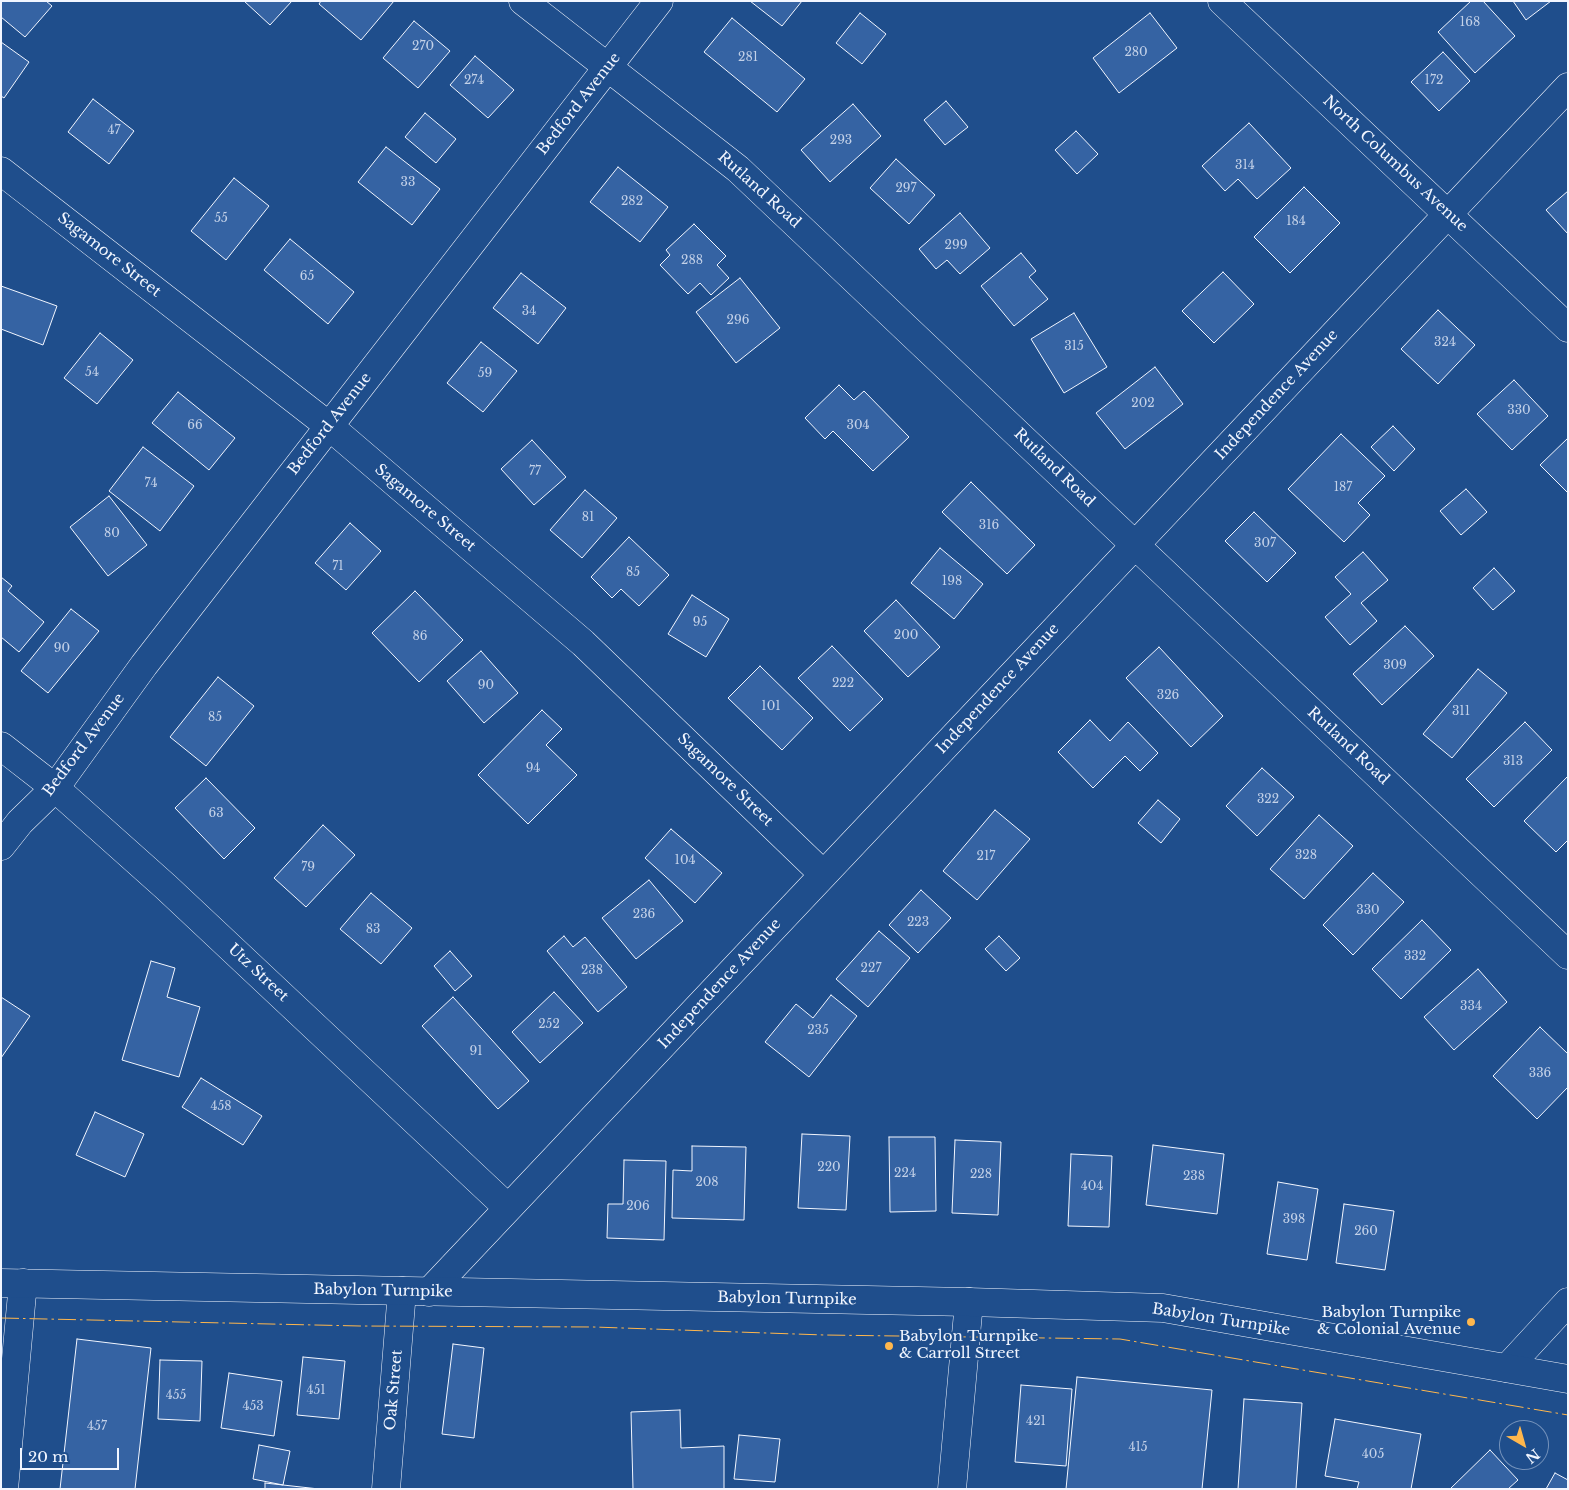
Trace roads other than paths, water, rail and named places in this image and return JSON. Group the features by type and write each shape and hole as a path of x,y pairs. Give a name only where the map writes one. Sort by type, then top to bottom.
{"street":[{"name":"Rutland Road","path":"523,1 738,169 1568,954"},
{"name":"Bedford Avenue","path":"1,846 20,822 55,788 144,665 659,1"},
{"name":"North Columbus Avenue","path":"1222,1 1568,328"},
{"name":"Independence Avenue","path":"429,1292 1568,88"},
{"name":"Sagamore Street","path":"1,171 329,426 583,643 823,874"},
{"name":"Utz Street","path":"1,746 55,788 166,887 508,1208"},
{"name":"Babylon Turnpike","path":"12,1283 969,1302 1163,1308 1568,1379"},
{"path":"4,1489 12,1283"},
{"name":"Oak Street","path":"386,1489 402,1291"},
{"path":"952,1489 969,1302"},
{"path":"1507,1368 1568,1302"}],"place":[{"name":"Babylon Turnpike & Colonial Avenue","path":"1471,1322"},
{"name":"Babylon Turnpike & Carroll Street","path":"889,1346"}]}
